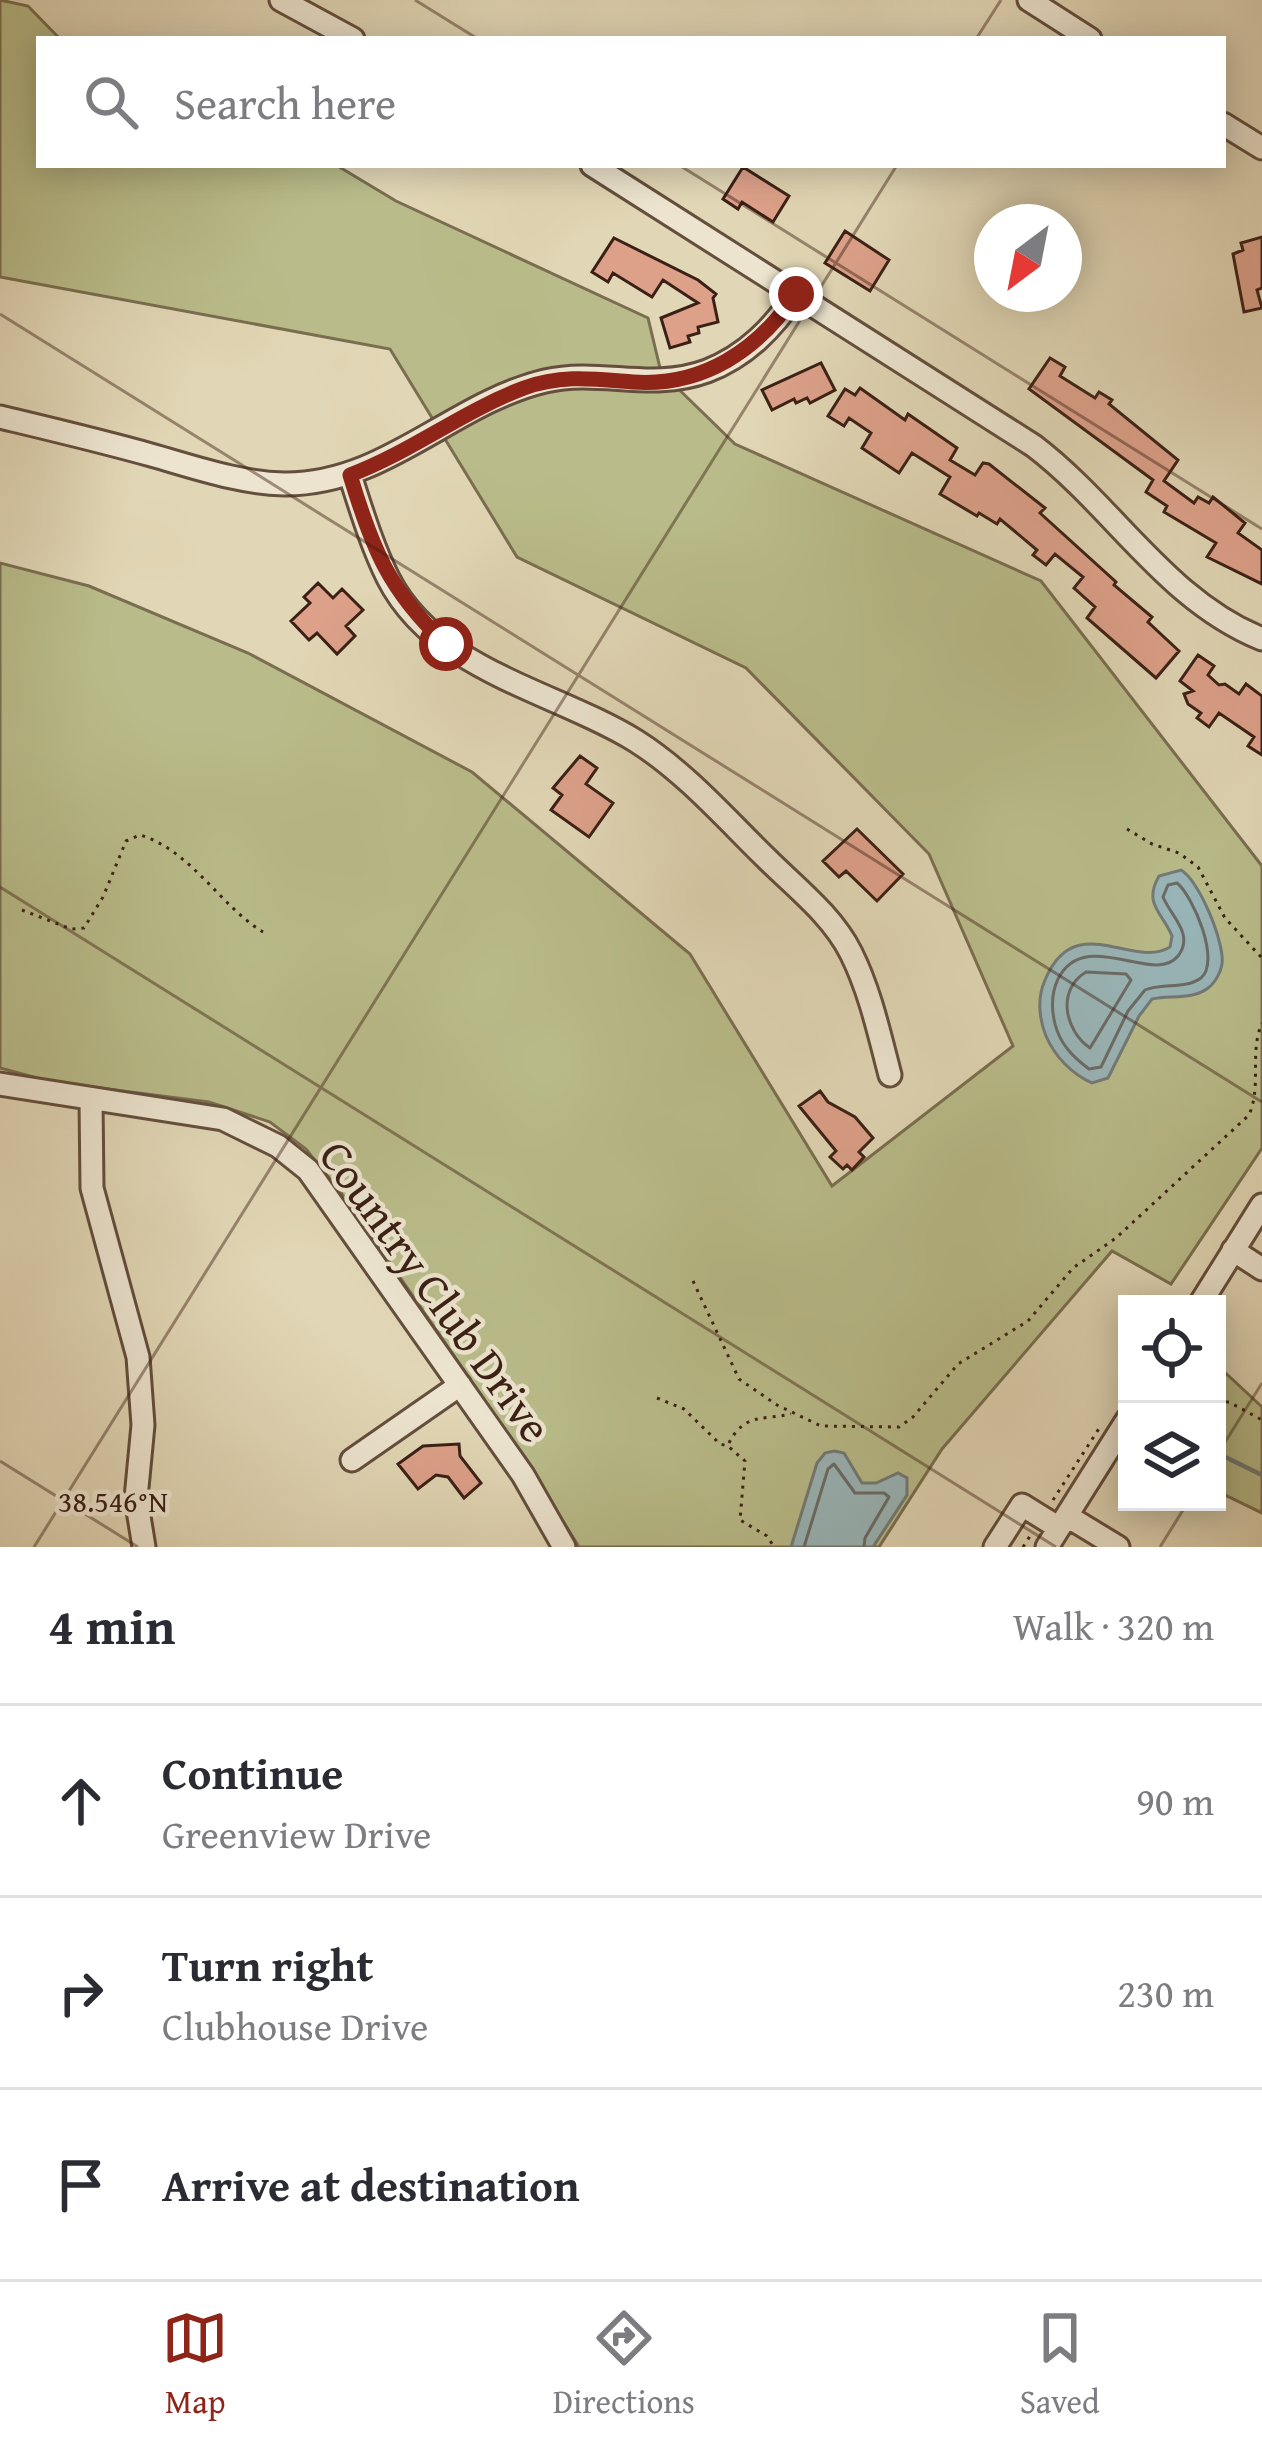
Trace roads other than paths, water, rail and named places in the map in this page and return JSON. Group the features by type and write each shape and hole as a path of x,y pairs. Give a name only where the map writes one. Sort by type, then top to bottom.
{"street":[{"path":"280,0 347,36"},
{"path":"1029,0 1085,36"},
{"path":"1226,126 1262,148"},
{"path":"597,168 1034,446 1086,489 1158,570 1193,601 1262,639"},
{"path":"0,417 237,478 298,484 350,475 494,400 546,381 590,377 649,383 708,370 751,346 796,294"},
{"path":"350,475 389,580 414,615 446,644 481,666 640,744 688,782 830,920 849,949 872,1003 890,1075"},
{"name":"Country Club Drive","path":"0,1084 224,1119 278,1146 308,1170 523,1475 564,1547"},
{"path":"91,1100 92,1188 138,1357 143,1425 136,1498 144,1547"},
{"path":"1205,1295 1262,1205"},
{"path":"1233,1250 1262,1269"},
{"path":"352,1460 460,1385"},
{"path":"1051,1532 1118,1433"},
{"path":"995,1547 1022,1505 1051,1532 1118,1547"}],"water":[{"path":"1181,870 1203,899 1215,928 1222,954 1219,974 1202,992 1152,999 1108,1078 1092,1083 1065,1064 1046,1036 1040,1008 1045,980 1057,959 1072,948 1088,944 1155,952 1170,947 1172,936 1153,894 1159,876"},
{"path":"834,1451 844,1453 862,1483 876,1483 898,1473 907,1478 907,1495 873,1547 791,1547 817,1463"}],"waterway":[{"path":"1226,1457 1262,1475"}]}
